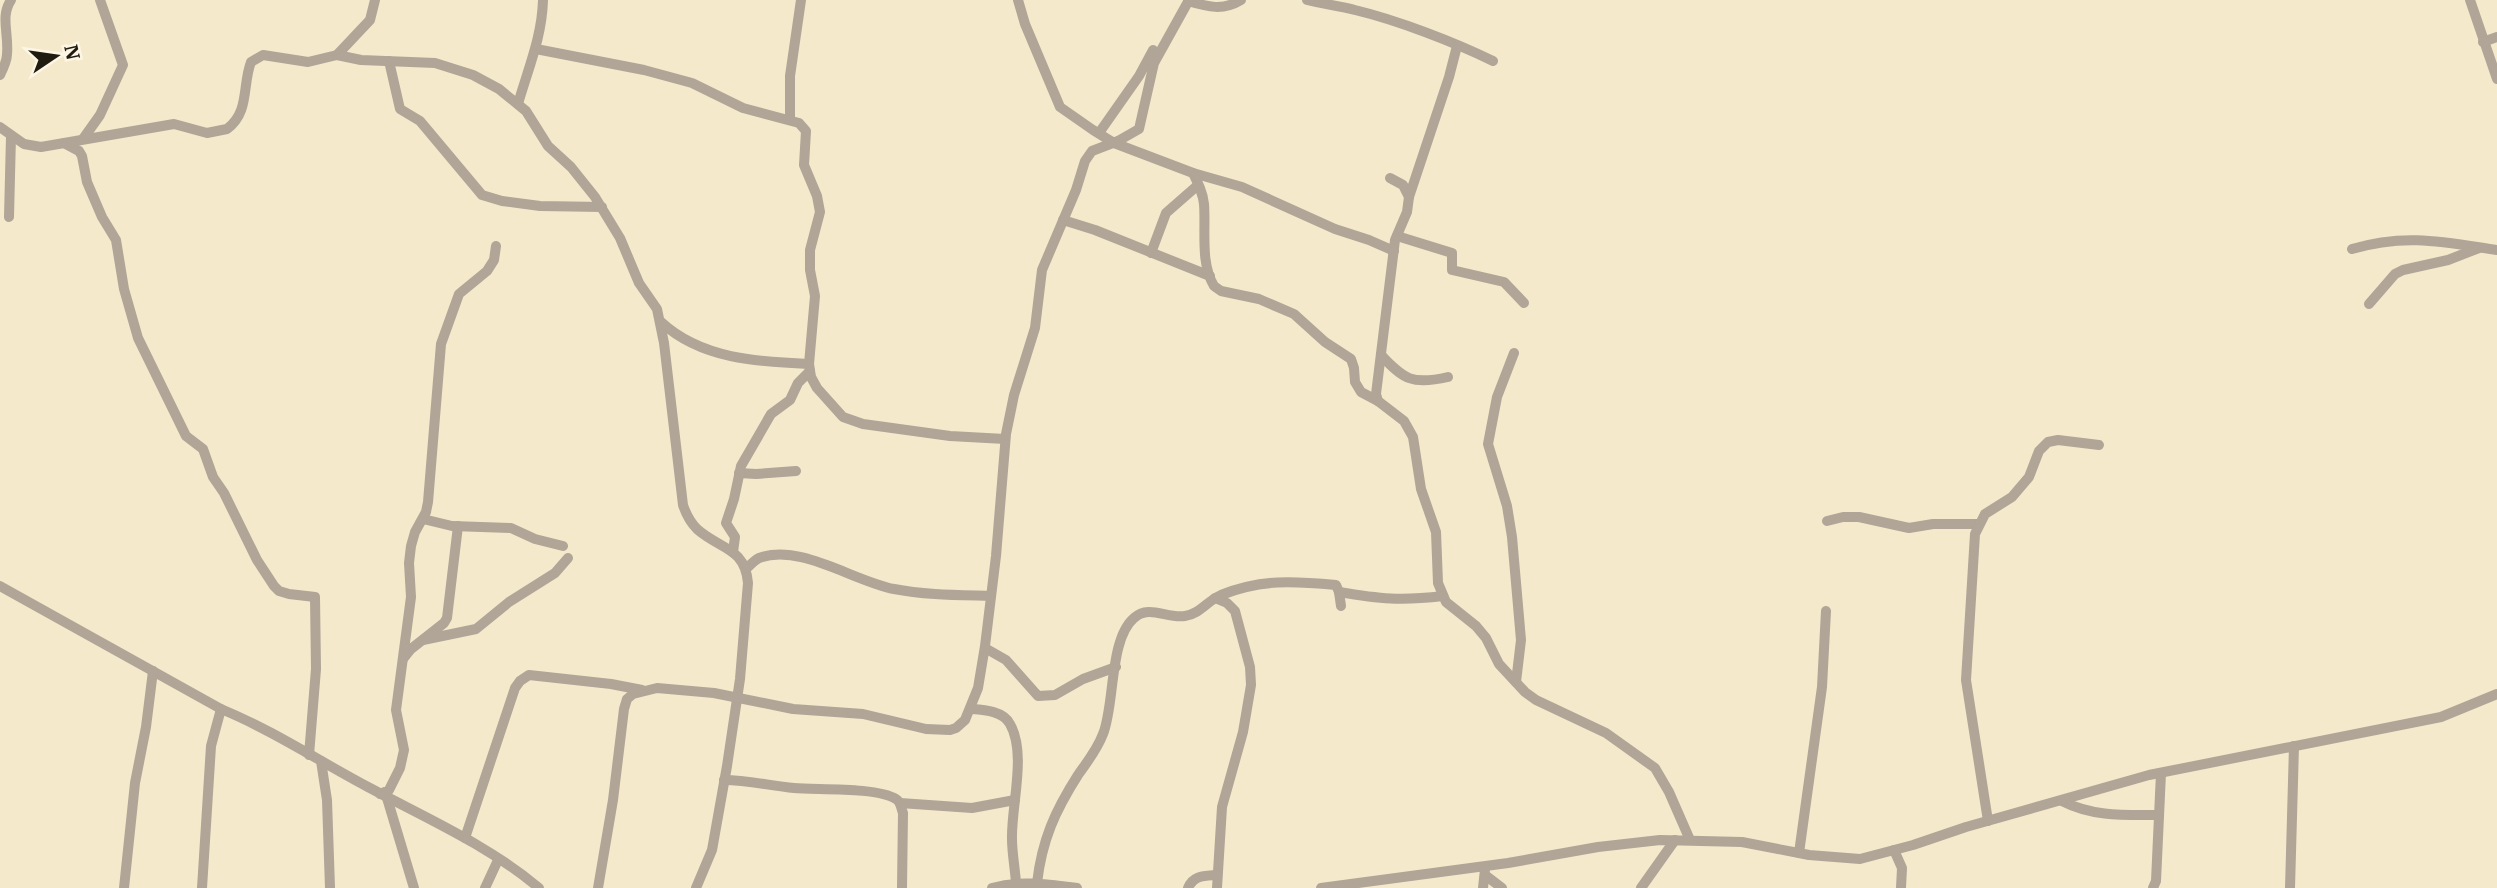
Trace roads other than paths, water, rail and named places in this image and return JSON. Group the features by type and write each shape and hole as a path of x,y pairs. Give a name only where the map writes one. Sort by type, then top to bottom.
{"street":[{"path":"0,75 8,51 1,16 11,0"},
{"path":"83,139 100,114 122,69 122,61 100,0"},
{"path":"337,55 370,20 375,0"},
{"path":"518,104 536,49 542,18 542,0"},
{"path":"790,120 790,76 801,0"},
{"path":"1018,0 1025,24 1060,107 1099,134 1114,143 1193,173 1242,187 1335,229 1394,251"},
{"path":"598,888 613,800 624,709 627,699 633,694 657,688 694,691 793,709 863,714 941,730 960,726 971,709 978,688 996,556 1005,439 1014,395 1035,328 1042,270 1085,161 1092,151 1139,129 1154,63 1189,1 1211,8 1228,7 1241,0"},
{"path":"1307,0 1355,9 1493,61"},
{"path":"2470,0 2497,79"},
{"path":"1099,134 1139,76 1162,35 1176,21"},
{"path":"2483,42 2497,37"},
{"path":"1378,401 1376,387 1397,236 1407,212 1409,197 1457,46"},
{"path":"536,49 671,77 692,83 743,108 799,123 806,131 804,165 817,196 820,212 810,250 810,270 815,296 810,368 817,388 843,417 853,421 897,430 1005,439"},
{"path":"0,127 33,147 174,124 207,133 227,129 241,110 247,90 249,67 255,58 263,55 308,62 337,55 361,60 435,63 473,75 499,89 526,111 548,146 571,167 602,207 620,238 639,283 653,302 661,323 682,505 697,529 733,552 747,568 737,697 724,780 712,850 696,888"},
{"path":"389,61 400,109 420,121 482,195 502,201 540,206 602,207"},
{"path":"9,217 11,135"},
{"path":"64,144 79,151 82,156 87,182 102,217 116,240 134,327 186,436 203,449 213,477 224,493 257,560 274,586 289,594 315,597 316,669 309,755"},
{"path":"1193,173 1204,204 1205,240 1214,286 1221,291 1259,299 1293,314 1325,342 1351,359 1355,382 1361,392 1404,421 1413,437 1421,489 1436,532 1438,583 1446,602 1481,632 1499,664 1536,700 1606,733 1655,768 1670,792 1690,840"},
{"path":"1390,178 1403,186 1409,197"},
{"path":"1151,253 1166,214 1198,184"},
{"path":"1063,220 1210,276"},
{"path":"1397,236 1452,253 1452,270 1504,282 1524,303"},
{"path":"2352,249 2372,243 2425,239 2497,250"},
{"path":"384,796 400,768 404,750 396,710 411,597 408,563 415,531 424,519 428,502 441,344 459,294 487,271 494,260 496,246"},
{"path":"2370,304 2395,274 2448,260 2482,247"},
{"path":"661,323 680,337 720,355 810,368"},
{"path":"1514,353 1497,397 1488,444 1507,506 1512,537 1521,640 1516,682"},
{"path":"1381,355 1400,375 1408,379 1427,381 1448,377"},
{"path":"733,552 735,537 726,523 741,466 771,414 790,400 798,383 810,368"},
{"path":"1988,821 1966,680 1975,534 1985,514 2012,497 2029,477 2039,451 2048,442 2058,440 2099,445"},
{"path":"739,472 756,474 796,471"},
{"path":"1827,521 1859,517 1909,528 1933,524 1979,524"},
{"path":"424,519 458,526 510,528 535,539 563,546"},
{"path":"402,659 447,618 458,526"},
{"path":"423,640 476,629 509,602 555,573 568,558"},
{"path":"747,568 758,558 808,558 867,582 894,589 991,596"},
{"path":"1044,885 1041,853 1053,818 1104,734 1121,638 1131,620 1146,611 1182,617 1196,613 1216,598 1257,583 1336,585 1341,606"},
{"path":"0,586 221,709 254,723 465,838 539,888"},
{"path":"1339,592 1374,599 1397,600 1443,596"},
{"path":"1216,598 1235,611 1250,667 1251,685 1242,732 1222,807 1217,888"},
{"path":"1799,853 1822,687 1826,611"},
{"path":"985,648 1006,660 1038,696 1055,695 1083,679 1116,667"},
{"path":"124,888 135,783 153,671"},
{"path":"465,838 515,688 520,681 529,676 582,680 642,690"},
{"path":"1321,888 1485,871 1598,847 1675,840 1742,842 1833,858 1860,859 2161,772 2441,717 2497,694"},
{"path":"202,888 211,746 221,709"},
{"path":"971,709 989,710 1001,715 1010,723 1017,744 1012,838 1016,883"},
{"path":"2290,888 2294,746"},
{"path":"321,761 327,800 330,888"},
{"path":"2153,888 2156,881 2161,772"},
{"path":"724,780 748,780 792,788 875,793 895,798 903,813 902,888"},
{"path":"384,796 414,888"},
{"path":"900,803 972,808 1015,800"},
{"path":"2062,801 2080,810 2097,814 2159,815"},
{"path":"1641,888 1675,840"},
{"path":"1894,850 1902,868 1901,888"},
{"path":"485,888 498,860"},
{"path":"1483,888 1485,871"},
{"path":"1485,871 1503,888"},
{"path":"1188,888 1191,880 1197,877 1217,875"},
{"path":"992,888 1016,883 1077,888"}]}
